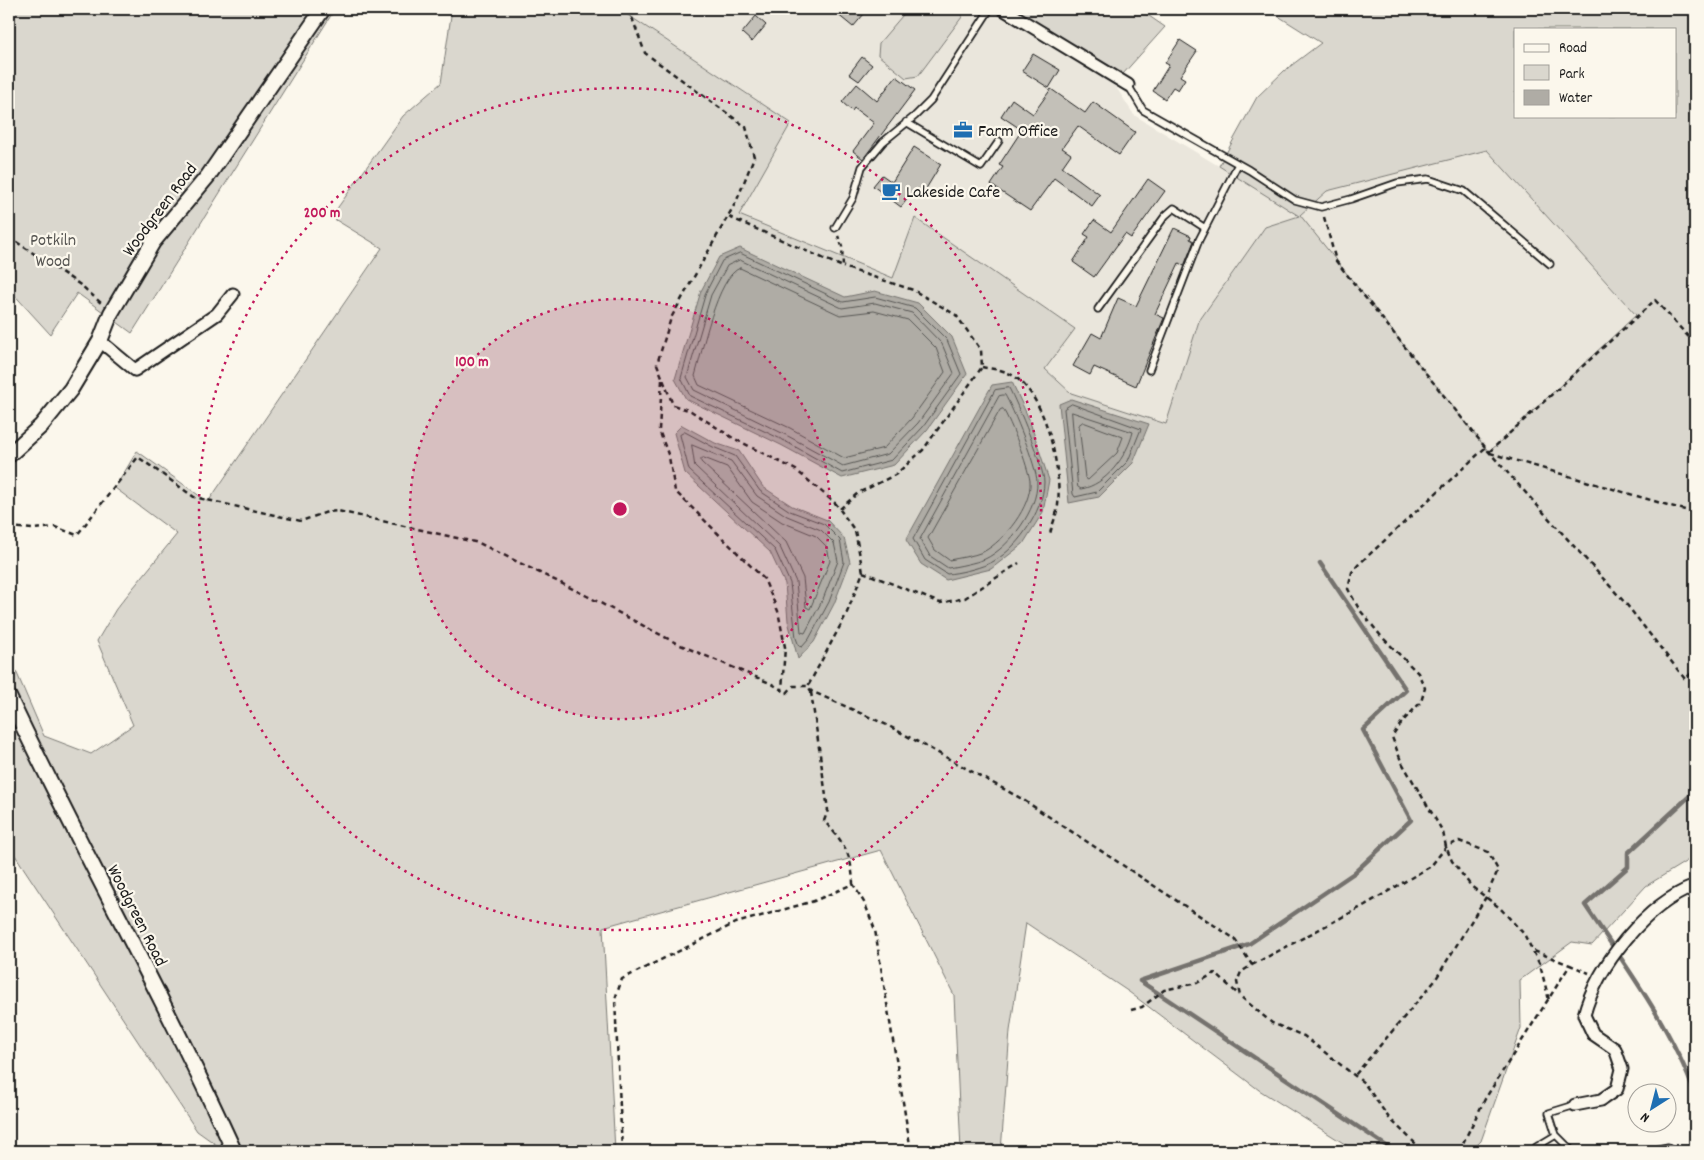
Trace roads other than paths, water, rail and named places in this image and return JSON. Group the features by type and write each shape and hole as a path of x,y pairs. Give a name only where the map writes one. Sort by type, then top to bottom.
{"street":[{"name":"Woodgreen Road","path":"9,456 41,426 70,389 100,341 111,313 152,242 208,176 323,9"},
{"path":"1003,9 1128,85"},
{"path":"100,341 135,370 217,314 233,294"},
{"name":"Woodgreen Road","path":"9,697 57,798 191,1058 234,1151"},
{"path":"1575,1105 1601,1100 1617,1088 1622,1069 1616,1049 1594,1034 1584,1015 1590,994 1622,944 1646,918 1673,896 1695,886"}],"lane":[{"path":"834,228 853,198 862,167 883,142 931,100 990,9"},
{"path":"1128,85 1143,110 1238,164 1295,200 1321,207 1397,183 1428,179 1464,191 1550,264"},
{"path":"906,122 981,167 999,141"},
{"path":"1149,370 1205,228 1238,164"},
{"path":"1098,308 1165,216 1174,208 1205,228"},
{"path":"1572,1151 1556,1135 1549,1113 1575,1105"},
{"path":"1536,1151 1536,1147 1556,1135"},
{"path":"1649,1151 1668,1148"}],"water":[{"path":"740,248 845,297 875,291 918,303 952,337 967,374 927,430 894,465 842,478 781,445 686,399 675,379 701,291 719,257"},
{"path":"1012,382 1029,419 1049,480 1043,512 1023,544 991,569 946,580 921,564 906,540 992,385"},
{"path":"1071,399 1149,424 1133,463 1099,497 1069,503 1059,404"},
{"path":"682,425 715,443 739,451 763,487 792,506 827,520 844,538 850,562 834,604 814,642 798,659 788,621 785,584 770,552 685,473 674,433"}],"waterway":[{"path":"1320,563 1406,690 1363,730 1411,820 1354,873 1249,944 1140,981 1394,1151"},
{"path":"1695,791 1628,853 1628,867 1585,905 1660,1020 1685,1069 1695,1094"}],"place":[{"name":"Farm Office","path":"963,130"},
{"name":"Lakeside Cafe","path":"891,191"}],"park label":[{"name":"Potkiln Wood","path":"53,249"}]}
